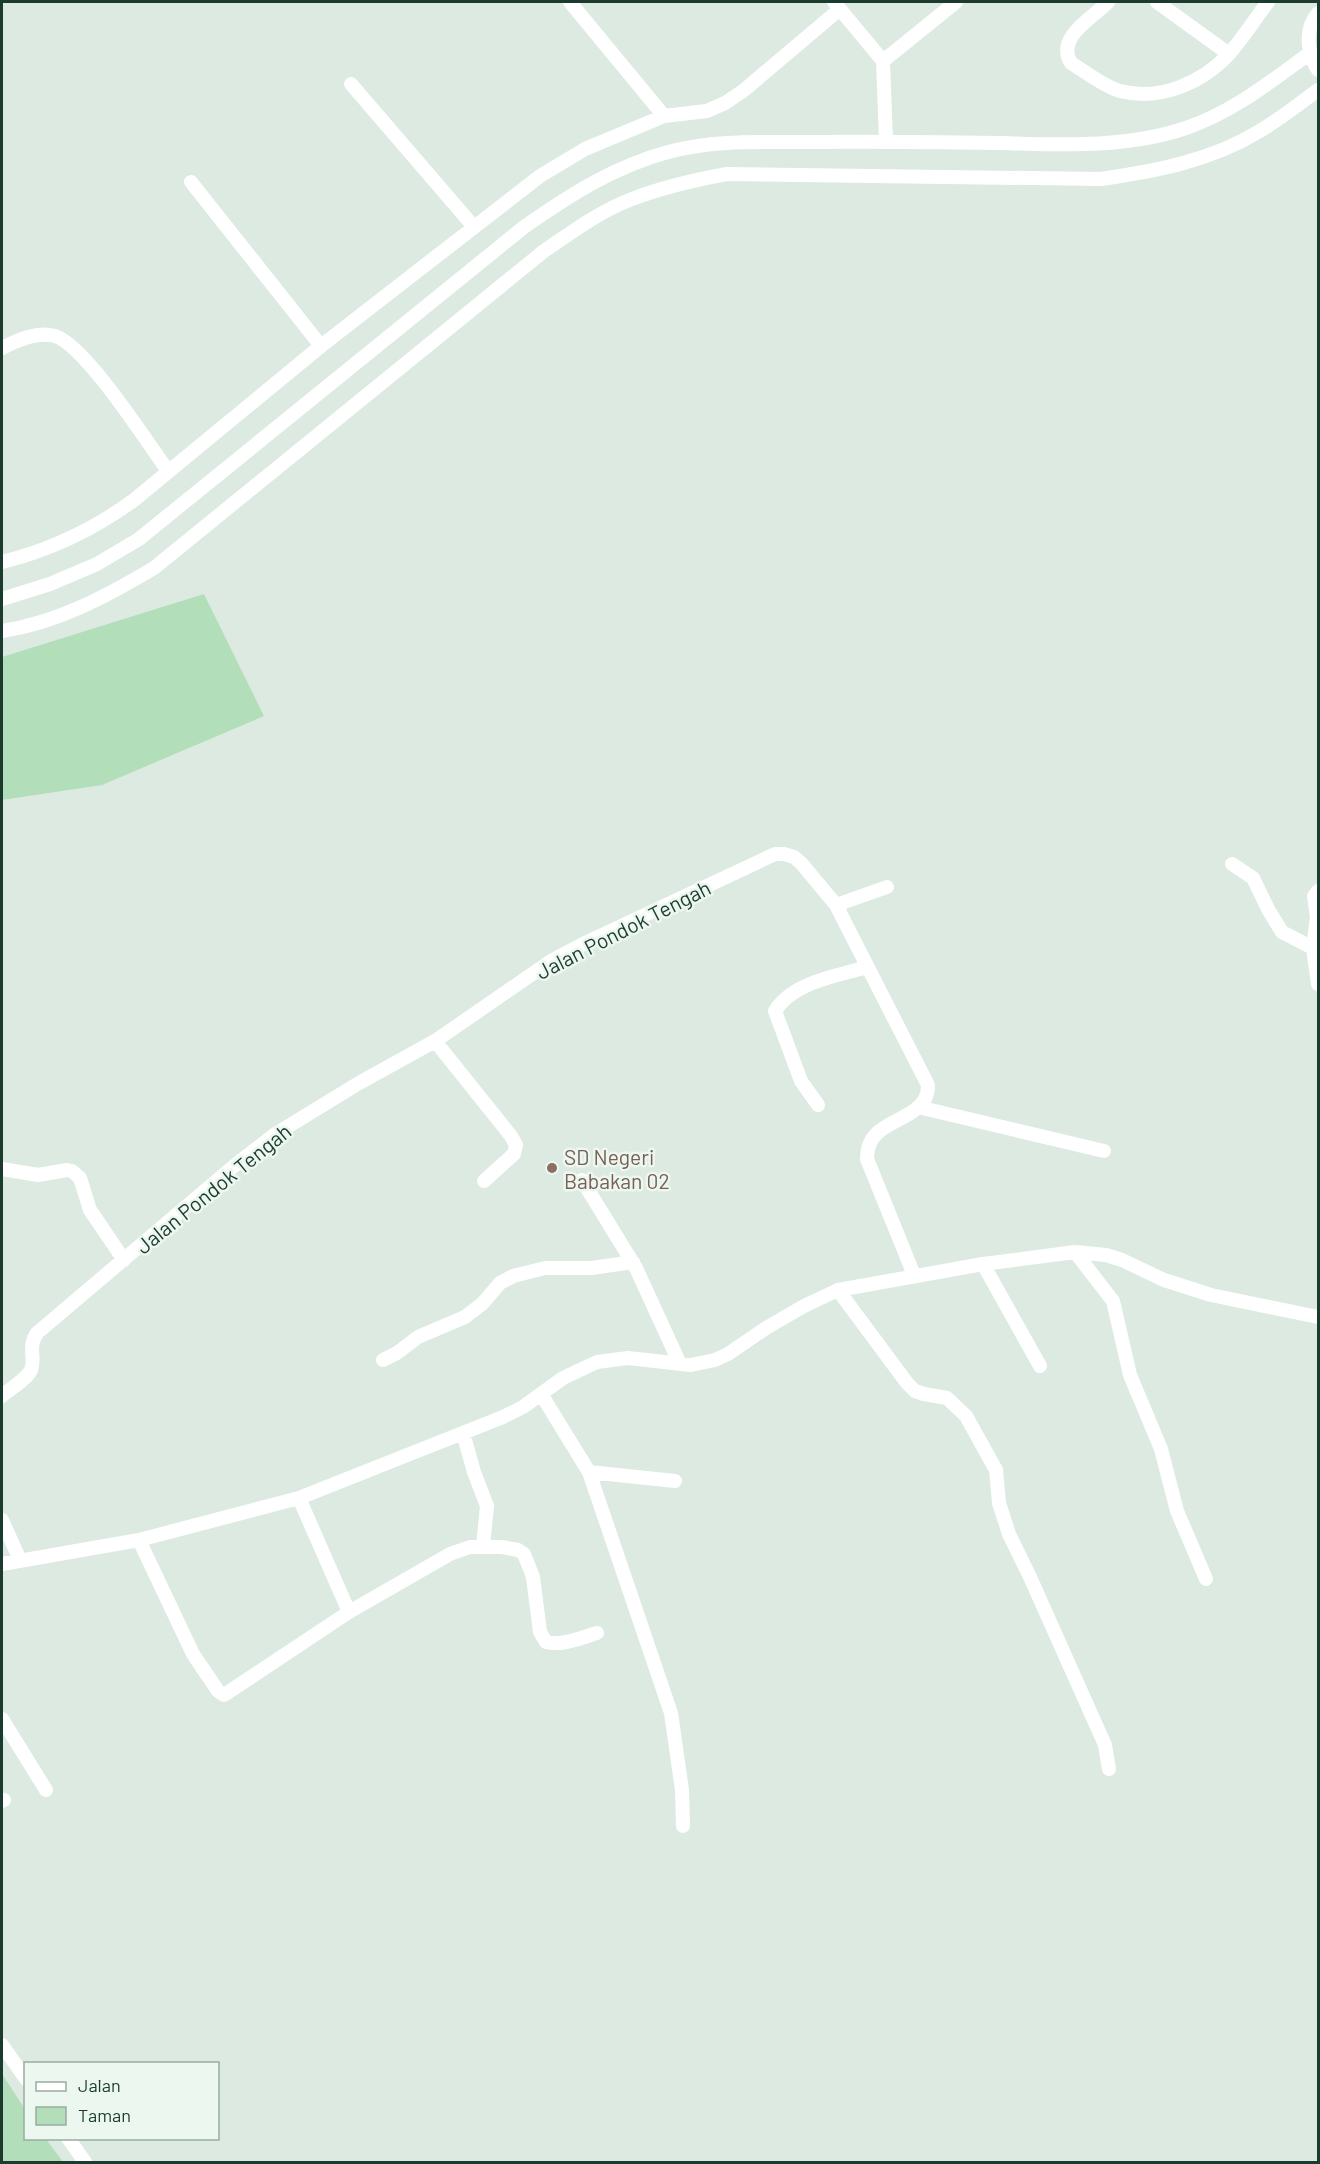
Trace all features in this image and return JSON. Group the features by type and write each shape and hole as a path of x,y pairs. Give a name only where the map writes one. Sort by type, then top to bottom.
{"street":[{"path":"570,2 664,116"},
{"path":"883,61 956,2"},
{"path":"1108,2 1071,36 1066,46 1067,56 1071,63 1118,90 1148,95 1172,90 1192,81 1216,65 1229,54 1268,2"},
{"path":"1157,2 1229,54"},
{"path":"2,562 50,548 106,520 321,346 563,161 585,149 664,116 707,111 725,103 743,91 837,5 883,61 886,141"},
{"path":"1318,13 1308,34 1310,53 1318,70"},
{"path":"2,599 50,584 97,564 139,539 524,227 580,189 619,169 669,152 724,142 886,141 1086,145 1149,138 1202,122 1239,104 1310,53"},
{"path":"351,84 474,227"},
{"path":"2,631 60,615 109,595 154,568 544,252 587,222 630,199 678,183 727,174 1101,179 1159,171 1223,150 1258,132 1318,90"},
{"path":"190,182 321,346"},
{"path":"2,348 36,335 56,336 75,349 96,370 168,471"},
{"name":"Jalan Pondok Tengah","path":"2,1396 28,1375 31,1369 31,1347 37,1333 234,1166 274,1135 359,1083 435,1041 551,961 775,854 794,857 836,905 928,1085 926,1097 918,1107"},
{"path":"1232,864 1253,879 1282,932 1313,948"},
{"path":"836,905 887,887"},
{"path":"1318,891 1314,896 1317,917 1313,948 1318,984"},
{"path":"818,1105 801,1081 775,1011 780,1003 805,986 867,967"},
{"path":"435,1041 516,1145 514,1154 484,1181"},
{"path":"914,1275 867,1159 866,1147 875,1135 895,1120 918,1107 1104,1150"},
{"path":"2,1169 38,1175 67,1170 76,1174 82,1183 90,1210 124,1260"},
{"path":"582,1180 633,1263 680,1364"},
{"path":"1075,1252 1113,1301 1130,1375 1161,1449 1178,1511 1206,1579"},
{"path":"2,1564 139,1540 299,1498 503,1417 579,1369 612,1359 628,1358 680,1364 703,1364 722,1357 766,1328 838,1290 914,1275 1075,1252 1106,1255 1164,1280 1211,1295 1318,1317"},
{"path":"382,1360 398,1353 418,1337 465,1317 483,1303 500,1283 513,1276 545,1268 592,1268 633,1263"},
{"path":"983,1264 1040,1366"},
{"path":"838,1290 907,1383 924,1394 948,1398 966,1416 996,1470 999,1503 1008,1534 1030,1576 1105,1745 1109,1768"},
{"path":"541,1394 589,1472 671,1713 682,1790 683,1826"},
{"path":"463,1433 487,1506 483,1546"},
{"path":"589,1472 675,1481"},
{"path":"299,1498 349,1612"},
{"path":"2,1520 20,1560"},
{"path":"139,1540 193,1654 218,1691 224,1695 349,1612 450,1554 470,1547 483,1546 518,1550 524,1554 533,1577 540,1632 546,1642 554,1644 568,1642 597,1634"},
{"path":"2,1719 46,1790"},
{"path":"2,2045 24,2076"},
{"path":"69,2140 85,2163"}],"green space":[{"path":"204,594 264,716 102,785 2,800 2,657"},
{"path":"2,2074 24,2107 24,2140 47,2140 63,2162 2,2162"}],"place":[{"name":"SD Negeri Babakan 02","path":"552,1168"}]}
